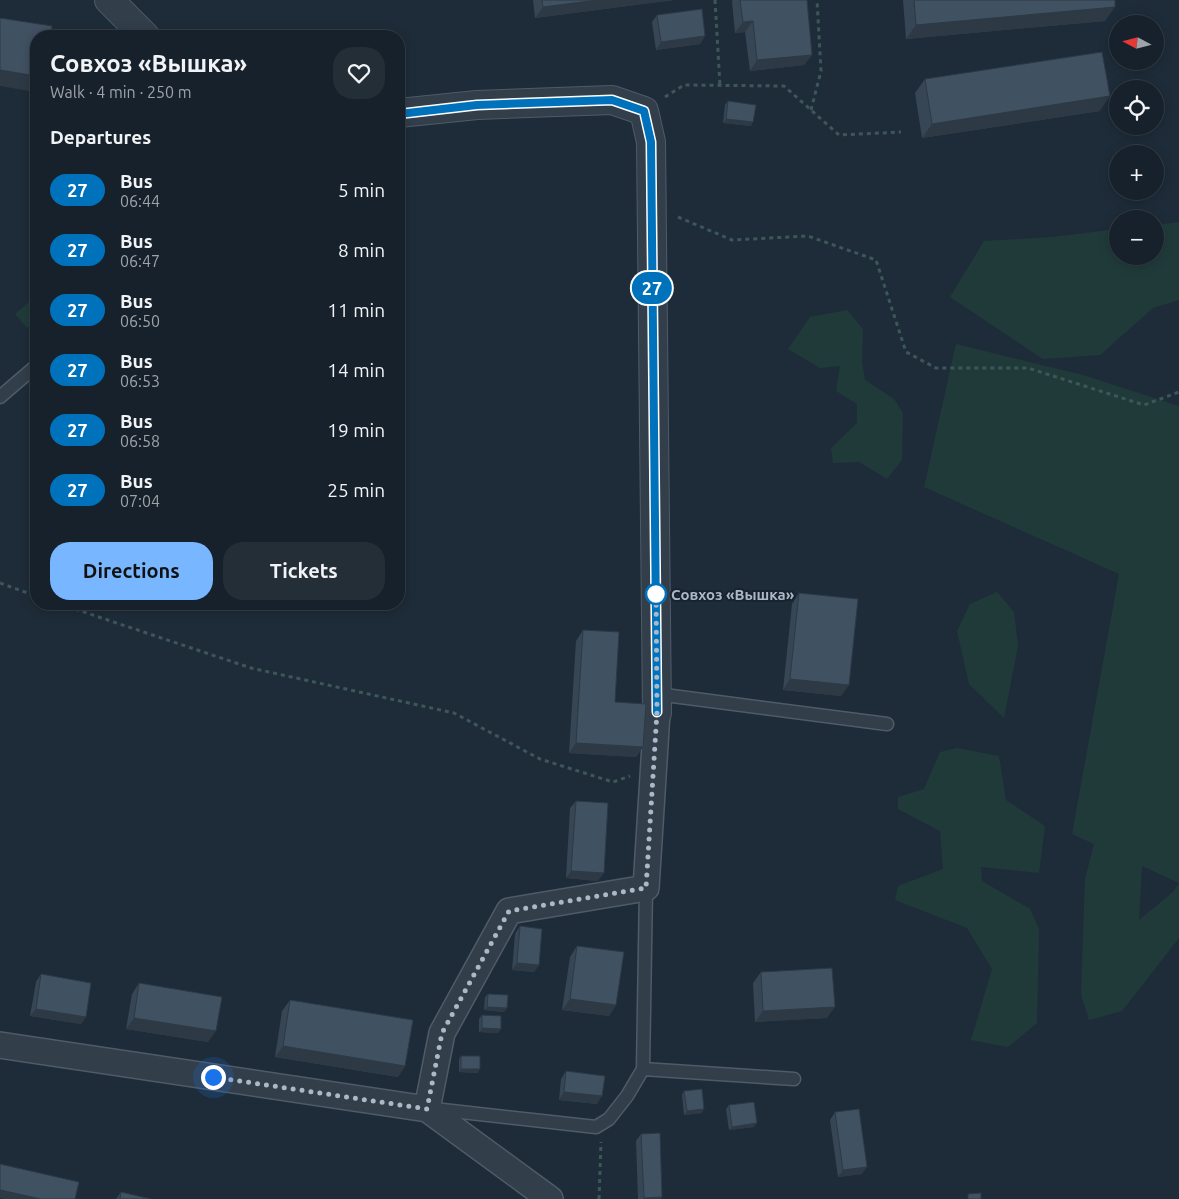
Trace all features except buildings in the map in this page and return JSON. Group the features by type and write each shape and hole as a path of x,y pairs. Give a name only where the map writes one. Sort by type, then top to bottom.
{"street":[{"path":"109,0 139,30"},
{"path":"405,113 477,105 612,100 644,111 651,142 657,703 646,888 509,911 442,1033 427,1109"},
{"path":"0,1045 427,1109 550,1199"}],"lane":[{"path":"0,397 30,371"},
{"path":"657,703 887,724"},
{"path":"427,1109 596,1126 609,1119 627,1096 643,1069 646,888"},
{"path":"643,1069 794,1079"}],"path":[{"path":"715,0 720,86"},
{"path":"811,110 821,72 817,0"},
{"path":"644,111 684,85 784,86 840,135 901,132"},
{"path":"652,206 732,240 808,236 876,260 906,352 936,368 1028,368 1144,405 1179,392"},
{"path":"0,583 30,594"},
{"path":"78,610 251,668 454,713 540,759 613,782 653,766"},
{"path":"599,1199 601,1139 609,1119"}],"green space":[{"path":"1179,222 1179,300 1153,308 1100,355 1043,359 950,297 984,241 1053,237 1109,230 1109,265 1164,265 1164,224"},
{"path":"30,301 30,325 27,328 15,314"},
{"path":"847,310 863,329 862,362 865,380 894,399 903,413 902,460 887,479 859,462 833,463 831,448 857,423 857,404 836,391 840,366 820,368 788,349 810,317"},
{"path":"956,344 1083,375 1179,406 1179,883 1179,938 1122,1011 1089,1020 1081,995 1085,879 1094,844 1072,834 1119,574 924,487","holes":["1142,866 1179,883 1173,892 1139,920"]},
{"path":"997,592 1014,612 1018,646 1004,718 969,684 957,631 970,604"},
{"path":"957,748 999,756 1006,800 1045,826 1039,873 981,867 982,881 1030,909 1039,929 1037,1023 1008,1047 971,1040 992,969 967,928 895,900 898,886 943,869 940,831 898,809 898,797 924,789 940,752"}],"bus line":[{"name":"27","path":"405,113 477,105 612,100 644,111 651,142 657,712"}],"place":[{"name":"Совхоз «Вышка»","path":"656,594"}],"route":[{"path":"213,1077 427,1109 442,1033 509,911 646,888 657,712 656,590 656,594"}]}
